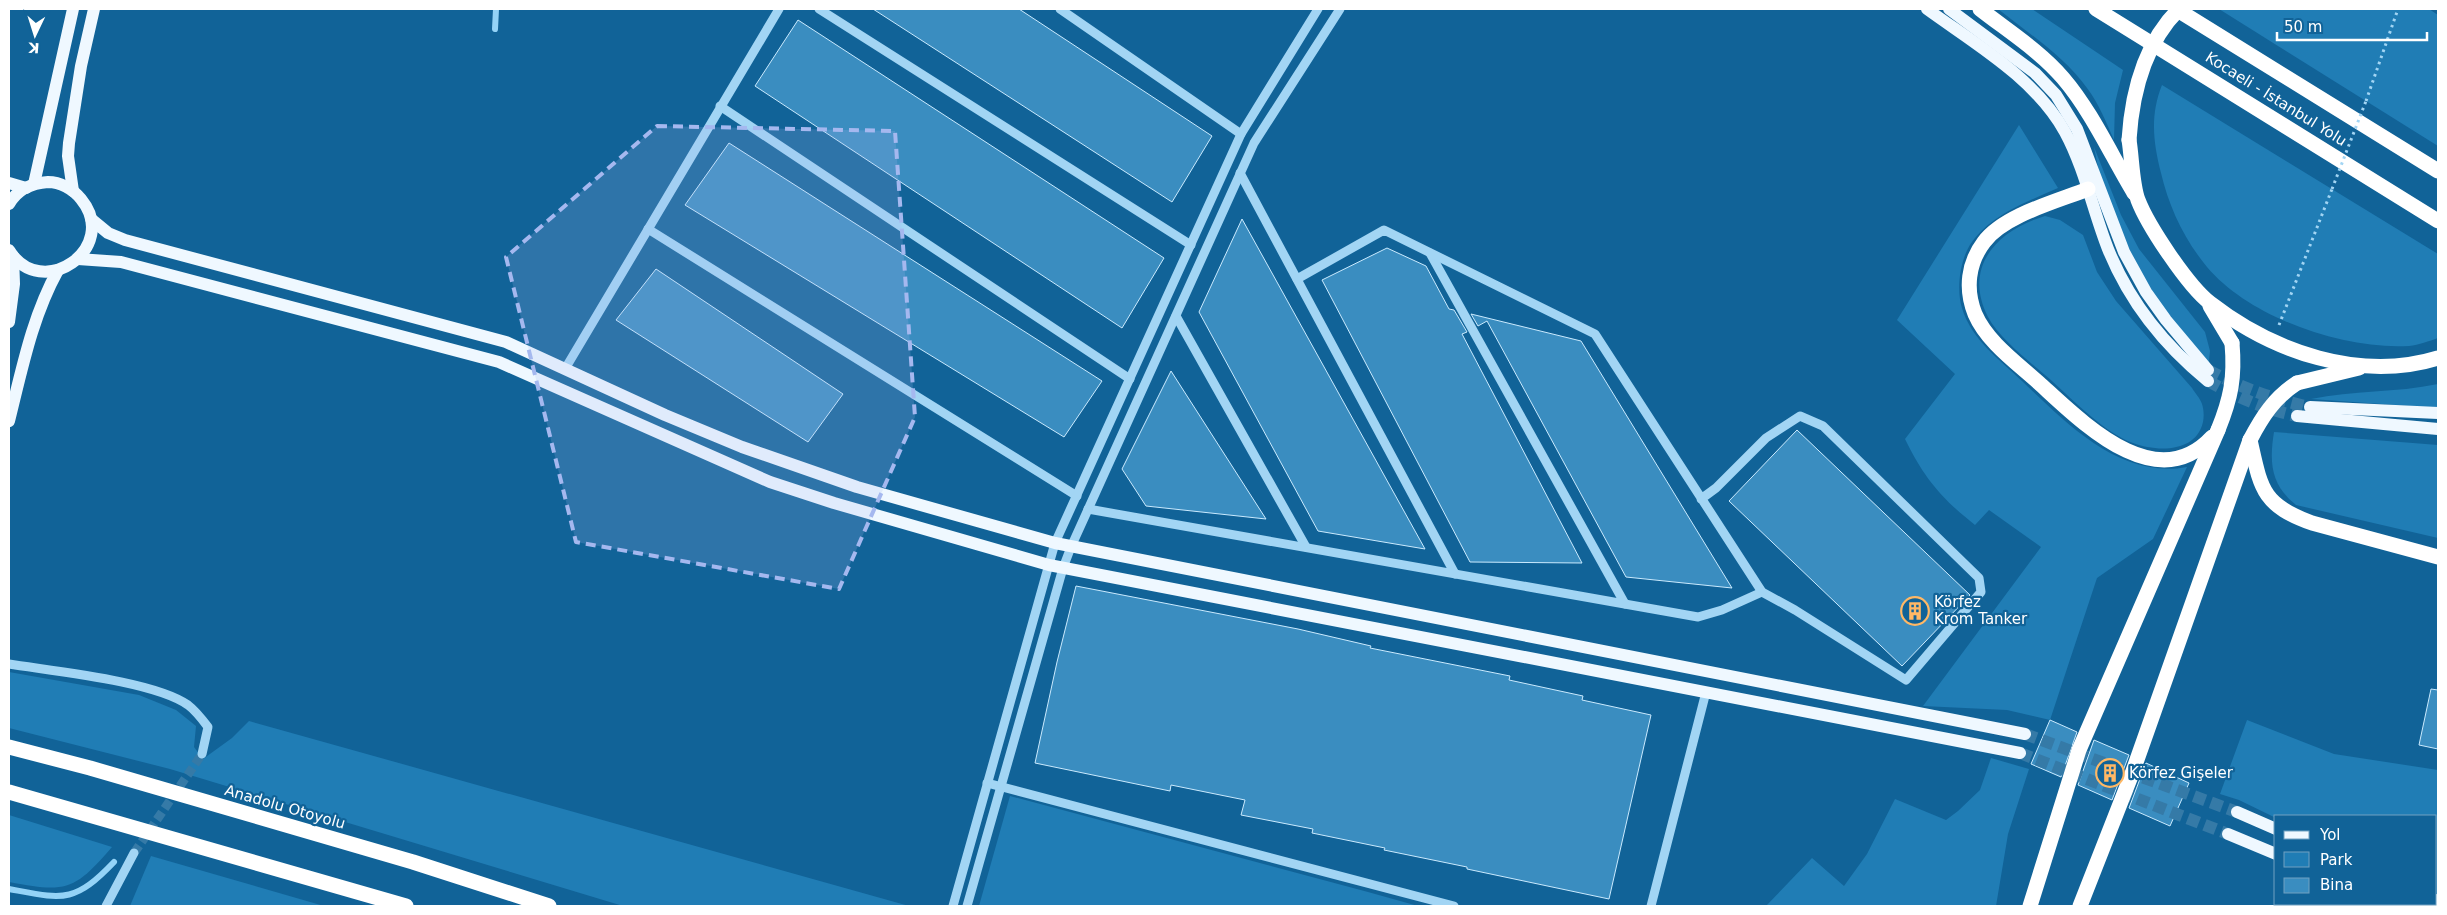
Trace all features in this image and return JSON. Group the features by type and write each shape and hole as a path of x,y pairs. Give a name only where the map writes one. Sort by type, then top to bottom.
{"highway":[{"path":"1980,9 2045,60 2063,78 2081,102 2166,250 2184,275 2208,302 2232,343 2234,369 2233,387 2218,430 2080,750 2036,880 2025,906"},
{"name":"Kocaeli - İstanbul Yolu","path":"2096,9 2438,221"},
{"path":"2138,200 2129,140 2131,111 2142,69 2152,45 2178,9 2438,171"},
{"path":"2088,189 2018,217 1998,228 1984,241 1974,259 1969,276 1970,294 1975,314 1983,329 2009,357 2088,428 2124,450 2138,456 2176,459 2200,450 2218,430"},
{"path":"2208,302 2273,342 2313,356 2368,366 2393,368 2417,365 2438,358"},
{"path":"2080,906 2136,762 2250,440 2270,405 2282,392 2297,383 2368,366"},
{"path":"2250,440 2258,479 2266,495 2277,507 2292,516 2312,524 2438,557"},
{"name":"Anadolu Otoyolu","path":"9,747 90,768 394,857 549,906"},
{"path":"9,792 406,906"},
{"path":"2030,906 2036,880"},
{"path":"533,900 555,906"}],"main road":[{"path":"9,204 30,186 73,9"},
{"path":"73,191 68,156 69,143 81,66 94,9"},
{"path":"1927,9 2008,68 2034,91 2064,131 2088,189 2108,249 2133,299 2147,319 2186,363 2208,375 2146,292 2124,252 2077,129 2056,95 2034,73 1949,9"},
{"path":"9,183 30,186 49,182 64,186 73,191 86,205 91,219 91,234 87,247 78,259 58,270 37,271 24,266 11,253"},
{"path":"91,219 108,233 126,240 506,342 742,447 857,487 1055,543 2025,734"},
{"path":"9,322 14,284 11,253"},
{"path":"78,259 121,262 499,362 770,482 834,503 1049,565 2020,753"},
{"path":"9,421 36,316 58,270"},
{"path":"2310,407 2438,413"},
{"path":"2297,416 2438,429"},
{"path":"2237,812 2274,828"},
{"path":"2228,834 2274,853"}],"street":[{"path":"565,369 779,9"},
{"path":"819,9 1191,245"},
{"path":"1060,9 1241,134"},
{"path":"953,906 1055,543 1241,134 1318,9"},
{"path":"967,906 1063,568 1071,547 1254,144 1340,9"},
{"path":"720,106 1130,379"},
{"path":"1240,173 1455,574"},
{"path":"648,229 1077,496"},
{"path":"1297,279 1384,230 1595,334 1701,499 1762,592 1795,610 1906,680 1980,592 1979,578 1823,426 1800,416 1766,438 1716,488 1701,499"},
{"path":"1430,253 1625,604"},
{"path":"1176,316 1306,548"},
{"path":"1088,509 1698,616 1722,610 1762,592"},
{"path":"9,664 129,684 166,694 187,704 208,727 202,754"},
{"path":"1651,906 1706,692"},
{"path":"988,782 1454,906"},
{"path":"106,906 134,853"}],"path":[{"path":"2273,342 2366,101 2398,9"}],"highlighted area":[{"path":"657,126 895,131 915,417 839,589 576,542 506,257"}],"green space":[{"path":"1998,9 2032,9 2123,70 2115,103 2114,140 2095,100 2078,76 2045,46"},
{"path":"2219,9 2429,9 2438,15 2438,146"},
{"path":"2162,85 2438,254 2438,338 2409,346 2356,343 2300,327 2248,301 2225,285 2207,267 2184,234 2164,186 2158,162 2154,129 2158,96"},
{"path":"2019,125 2058,188 2023,203 2000,216 1980,232 1972,242 1962,265 1959,283 1960,300 1966,319 1987,348 2075,430 2117,456 2139,465 2162,469 2187,467 2153,539 2097,578 2050,720 2007,710 1923,706 2041,547 1989,510 1975,525 1952,506 1919,465 1905,439 1955,374 1897,320"},
{"path":"2094,147 2121,215 2139,249 2205,332 2210,351 2208,370 2146,292 2103,193"},
{"path":"2045,216 2060,220 2083,235 2097,272 2116,301 2199,398 2204,413 2203,420 2199,432 2192,440 2174,448 2153,448 2122,438 2080,407 2017,351 1993,326 1981,299 1979,282 1982,266 1989,253 1999,241 2028,222"},
{"path":"2438,384 2438,408 2311,399 2343,394 2406,389"},
{"path":"2274,432 2438,445 2438,538 2296,505 2281,490 2274,473 2272,443"},
{"path":"9,672 139,695 176,710 196,726 194,747 203,759 232,738 249,721 909,906 623,906 170,769 9,728"},
{"path":"2247,720 2334,754 2438,770 2438,898 2437,815 2274,815 2274,817 2239,800 2220,794"},
{"path":"1991,758 2029,769 2008,834 1996,906 1766,906 1812,858 1844,886 1867,854 1895,799 1946,820 1980,790"},
{"path":"1010,796 1368,892 1418,906 979,906"},
{"path":"9,815 112,847 88,873 68,885 44,887 9,882"},
{"path":"151,856 324,906 130,906"}],"building":[{"path":"873,9 1019,9 1212,136 1172,202"},
{"path":"798,20 1164,258 1122,328 755,86"},
{"path":"729,143 1102,381 1064,437 685,205"},
{"path":"1242,219 1425,549 1318,531 1199,312"},
{"path":"1387,248 1426,266 1449,309 1454,310 1467,332 1462,334 1582,563 1470,562 1322,280"},
{"path":"656,269 843,394 808,442 616,320"},
{"path":"1471,314 1581,341 1732,588 1626,577 1487,321 1478,326"},
{"path":"1171,371 1266,519 1146,506 1122,469"},
{"path":"1797,430 1970,595 1902,666 1729,501"},
{"path":"1076,586 1298,629 1371,646 1370,648 1510,676 1509,680 1583,696 1582,700 1651,715 1609,899 1467,869 1467,867 1312,833 1313,829 1241,815 1245,800 1171,785 1170,791 1035,763"},
{"path":"2431,689 2438,690 2438,749 2419,745"},
{"path":"2050,720 2077,732 2061,777 2031,764"},
{"path":"2094,740 2129,755 2112,800 2078,785"},
{"path":"2146,763 2189,783 2170,826 2129,808"}],"waterway":[{"path":"495,29 496,9"},
{"path":"9,889 43,895 67,895 77,892 88,885 114,862"}],"tunnel":[{"path":"2208,370 2258,392 2310,407"},
{"path":"2208,381 2251,402 2297,416"},
{"path":"2025,734 2237,812"},
{"path":"2020,753 2228,834"},
{"path":"134,853 202,754"}],"place":[{"name":"Körfez Krom Tanker","path":"1915,611"},
{"name":"Körfez Gişeler","path":"2110,773"}]}
